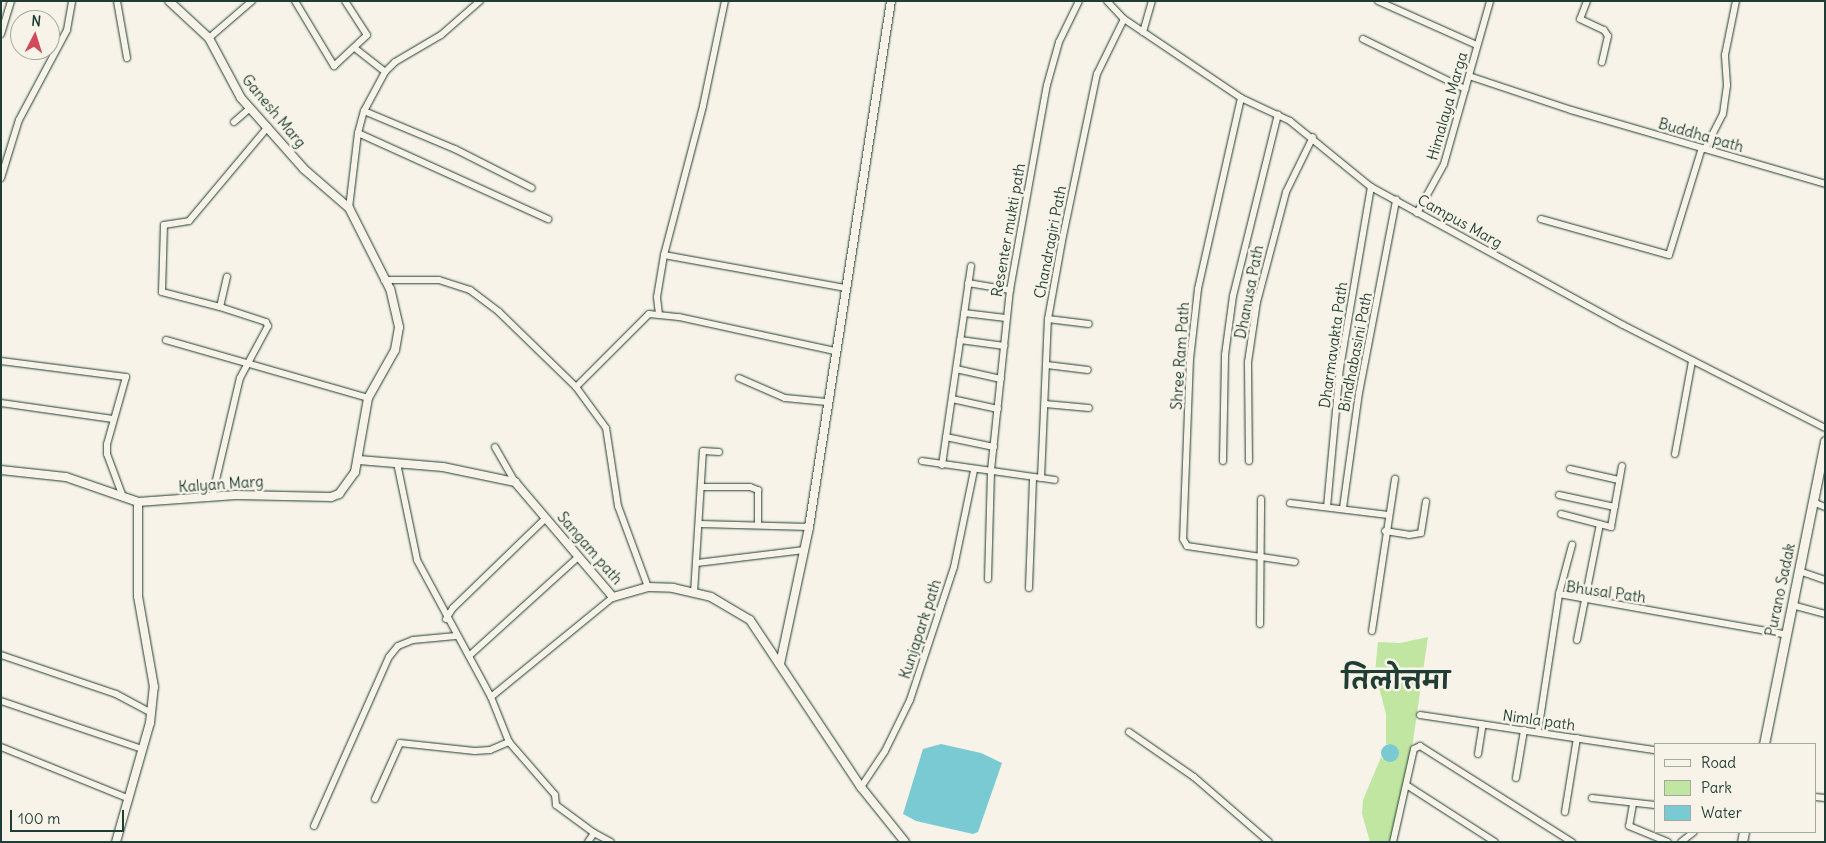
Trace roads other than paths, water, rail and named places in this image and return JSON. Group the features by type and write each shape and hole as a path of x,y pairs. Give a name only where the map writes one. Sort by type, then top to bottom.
{"main road":[{"name":"Purano Sadak","path":"1764,743 1784,634 1792,605 1825,441"}],"street":[{"path":"1,34 11,1"},
{"path":"1,178 19,120 67,30 72,1"},
{"path":"117,1 127,58"},
{"name":"Ganesh Marg","path":"169,1 209,38 232,86 250,108 304,169 350,208"},
{"path":"209,38 252,1"},
{"path":"295,1 332,64 341,63 367,35 345,1"},
{"path":"350,208 358,133 364,111 385,72 395,62 441,35 480,1"},
{"path":"659,314 657,297 664,255 703,106 725,1"},
{"path":"780,664 809,527 891,1"},
{"name":"Resenter mukti path","path":"988,579 991,470 1010,290 1047,85 1059,42 1079,1"},
{"name":"Campus Marg","path":"1107,1 1124,19 1241,98 1278,114 1313,137 1370,187 1692,361 1825,428"},
{"path":"1143,32 1152,1"},
{"path":"1378,1 1477,45"},
{"name":"Himalaya Marga","path":"1417,212 1444,164 1490,1"},
{"path":"1587,1 1580,19 1604,30 1608,36 1602,62"},
{"path":"1541,220 1669,255 1703,149 1725,107 1728,85 1725,55 1736,1"},
{"name":"Chandragiri Path","path":"1041,478 1048,319 1097,74 1124,19"},
{"path":"1363,40 1465,89"},
{"path":"356,49 385,72"},
{"name":"Buddha path","path":"1469,76 1571,110 1825,184"},
{"name":"Shree Ram Path","path":"1241,98 1198,289 1190,360 1183,539 1187,546 1261,557"},
{"path":"234,122 250,108"},
{"path":"364,111 455,149 532,188"},
{"path":"1223,461 1225,355 1233,296 1278,114"},
{"path":"212,497 238,385 268,324 220,307 162,292 164,225 189,221 268,127"},
{"path":"358,133 548,219"},
{"name":"Dhanusa Path","path":"1249,461 1248,362 1257,302 1286,192 1313,137"},
{"name":"Dharmavakta Path","path":"1327,507 1340,368 1370,187"},
{"name":"Bindhabasini Path","path":"1343,508 1359,393 1396,200"},
{"name":"Kalyan Marg","path":"138,502 281,494 331,497 344,490 359,460 368,398 395,350 399,327 384,280 350,208"},
{"path":"664,255 846,288"},
{"path":"942,465 971,266"},
{"path":"220,307 227,276"},
{"path":"384,280 439,280 470,290 499,312 576,387 606,428 620,514 648,587"},
{"path":"968,283 1010,290"},
{"path":"964,313 1006,318"},
{"path":"576,387 638,322 649,314 659,314 835,351"},
{"path":"1048,319 1088,324"},
{"path":"166,340 368,398"},
{"path":"960,340 1005,346"},
{"path":"1,361 124,375 126,382 113,419 107,454 123,497"},
{"path":"1675,454 1692,361"},
{"path":"1047,365 1088,370"},
{"path":"956,368 1001,379"},
{"path":"739,378 785,398 827,402"},
{"path":"952,398 998,409"},
{"path":"1,403 113,419"},
{"path":"1045,404 1088,408"},
{"path":"946,437 994,447"},
{"path":"495,447 515,482"},
{"path":"694,593 700,524 703,452 718,452"},
{"path":"359,460 443,467 515,482"},
{"path":"922,461 974,470 991,470 1055,480"},
{"path":"397,463 417,560 446,619 490,697 509,742 555,795 556,805 594,833 611,842"},
{"path":"1560,514 1611,527 1622,466"},
{"path":"1570,469 1619,480"},
{"path":"1,470 66,477 138,502 138,596 151,657 154,687 151,713 116,842"},
{"name":"Kunjapark path","path":"861,787 885,752 910,700 954,567 974,470"},
{"path":"1029,588 1033,477"},
{"path":"1372,631 1388,515 1395,479"},
{"name":"Sangam path","path":"515,482 613,597 648,587 694,593 711,597 750,620 861,787 905,842"},
{"path":"701,487 750,487 758,490 758,525"},
{"path":"1559,495 1615,507"},
{"path":"1260,624 1261,499"},
{"path":"1386,531 1409,535 1421,533 1426,502"},
{"path":"1813,502 1825,507"},
{"path":"1290,503 1388,515"},
{"path":"446,619 453,608 546,518"},
{"path":"700,524 809,527"},
{"path":"1577,640 1600,524"},
{"path":"1560,594 1572,545"},
{"path":"697,563 804,550"},
{"path":"468,656 578,557"},
{"path":"1261,557 1295,562"},
{"path":"1799,571 1825,580"},
{"name":"Bhusal Path","path":"1538,732 1560,594 1784,634"},
{"path":"490,697 613,597"},
{"path":"1792,605 1825,614"},
{"path":"314,826 389,657 398,646 413,640 456,636"},
{"path":"1,655 116,694 151,713"},
{"path":"1,701 142,749"},
{"name":"Nimla path","path":"1420,715 1654,750"},
{"path":"1478,754 1483,724"},
{"path":"1516,778 1524,730"},
{"path":"1129,732 1194,778 1269,842"},
{"path":"1565,812 1577,738"},
{"path":"375,799 400,743 490,750 509,742"},
{"path":"1393,842 1408,786 1414,749 1420,746 1572,842"},
{"path":"1,747 127,798"},
{"path":"1408,786 1495,842"},
{"path":"1592,798 1654,805"},
{"path":"1633,804 1630,826 1668,842"},
{"path":"588,842 594,833"},
{"path":"1681,842 1693,833"}],"water":[{"path":"941,744 981,753 1002,763 978,832 973,834 916,821 903,814 923,749"},
{"path":"1386,744 1394,744 1399,749 1397,760 1386,762 1381,757 1381,749"}],"district":[{"name":"तिलोत्तमा","path":"1396,680"}]}
